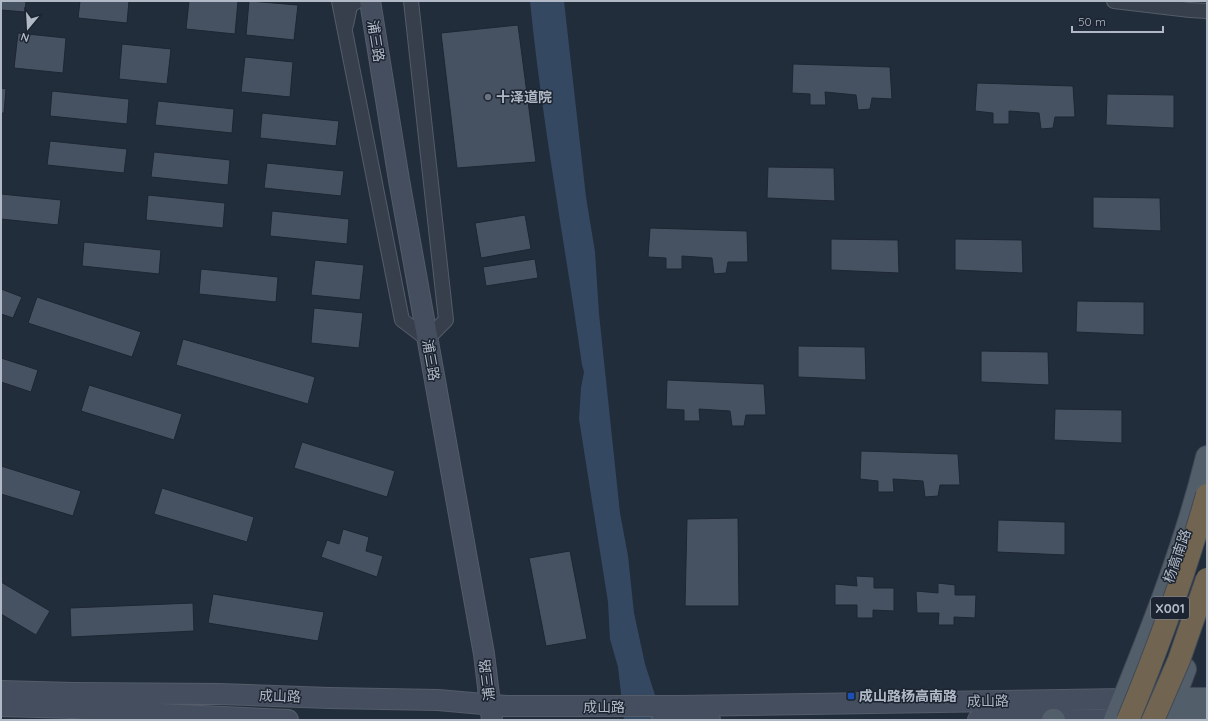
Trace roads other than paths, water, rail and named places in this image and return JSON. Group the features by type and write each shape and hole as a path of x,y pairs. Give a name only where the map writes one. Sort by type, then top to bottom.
{"highway":[{"name":"杨高南路","path":"1128,720 1145,679 1193,545 1207,494"},
{"name":"X001","path":"1165,715 1179,660 1207,579"}],"main road":[{"name":"浦三路","path":"370,1 399,180 484,654 491,712"},
{"name":"杨高南路","path":"1115,720 1156,616 1184,538 1207,457"},
{"name":"X001","path":"1165,715 1207,609"},
{"name":"成山路","path":"1,691 87,694 219,694 438,700 491,712 506,706 619,707 680,713 1124,699 1165,715 1207,699"},
{"name":"成山路","path":"1,706 73,708 117,712 288,720"},
{"name":"成山路","path":"656,720 680,713 710,720"},
{"name":"成山路","path":"978,720 1115,720 1165,715 1207,719"}],"street":[{"path":"339,1 402,320 427,339 446,320 411,1"},
{"path":"344,29 350,6 357,1"},
{"path":"399,1 404,3 413,18"},
{"path":"1114,1 1207,11"}],"water":[{"path":"530,1 564,1 586,197 595,252 599,314 620,513 628,556 634,613 645,664 663,720 624,720 618,667 610,639 608,602 579,419 581,388 584,372 547,138"}],"place":[{"name":"十泽道院","path":"488,97"},
{"name":"成山路杨高南路","path":"851,696"}]}
